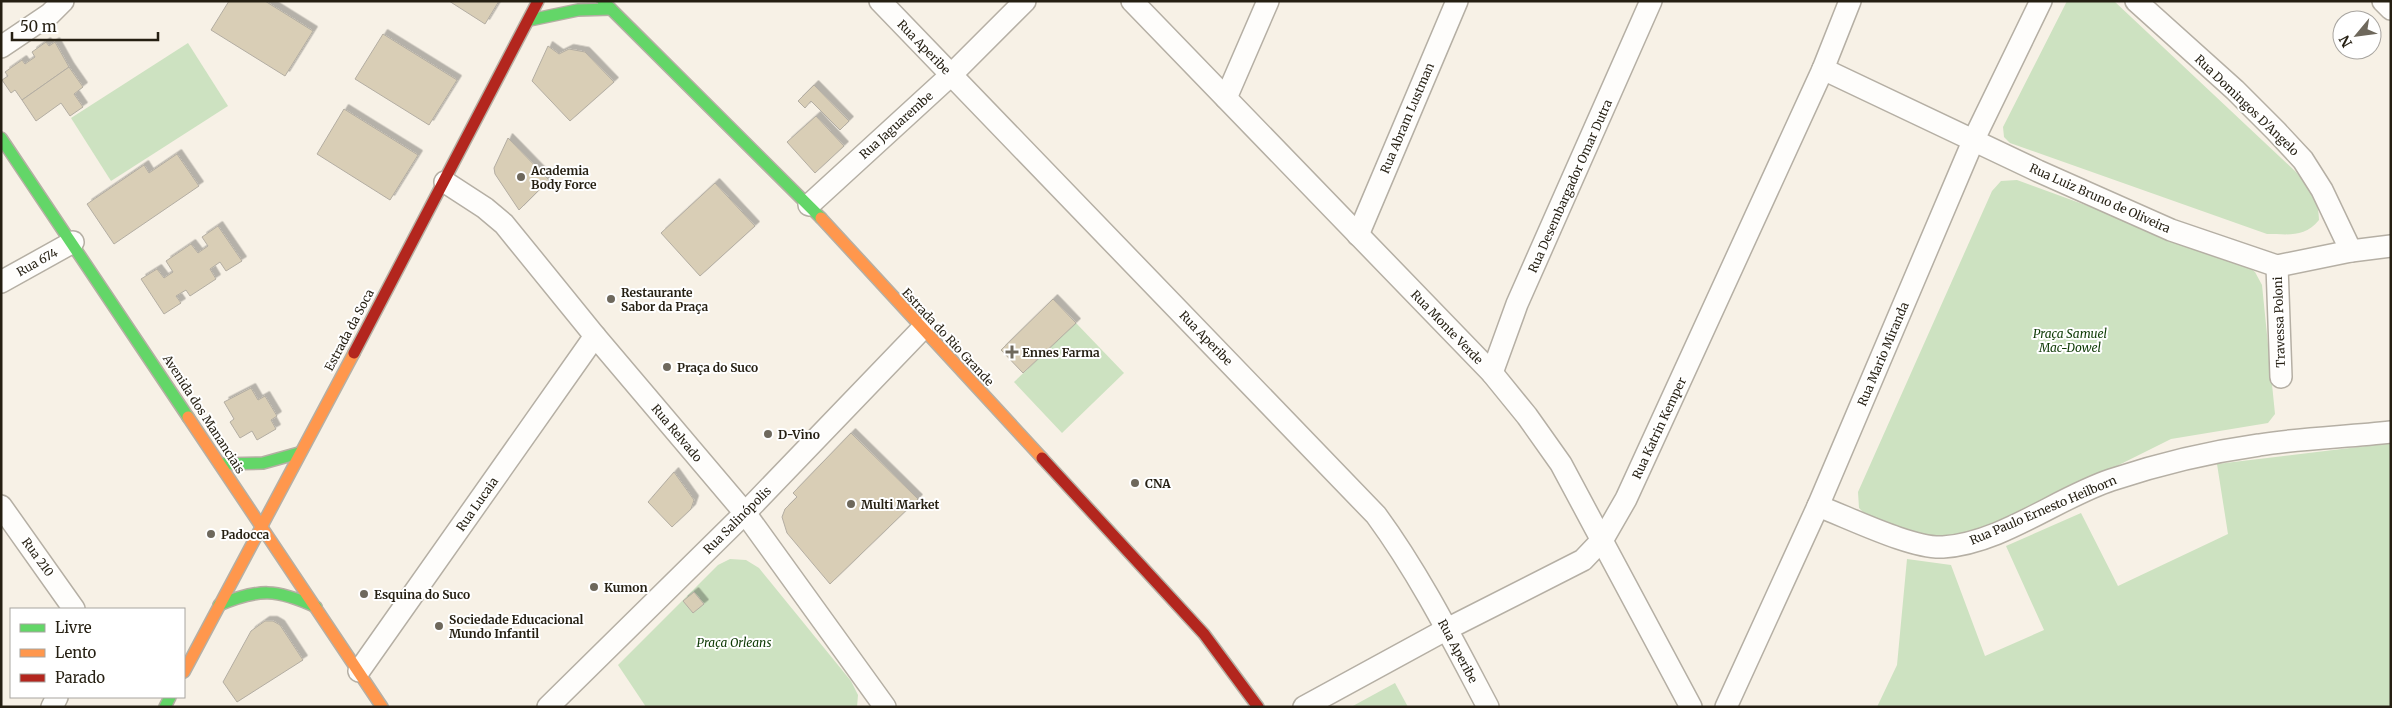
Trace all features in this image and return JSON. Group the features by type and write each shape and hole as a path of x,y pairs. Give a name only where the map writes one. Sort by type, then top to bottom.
{"street":[{"path":"1,47 50,14 63,1"},
{"name":"Estrada da Soca","path":"185,670 445,182 530,20 538,1"},
{"name":"Rua Aperibe","path":"880,1 1376,515 1401,550 1447,629 1488,707"},
{"name":"Rua Jaguarembe","path":"809,205 951,75 1025,1"},
{"name":"Rua Monte Verde","path":"1132,1 1492,373 1527,416 1561,464 1603,539 1691,707"},
{"path":"1226,98 1268,1"},
{"name":"Rua Abram Lustman","path":"1358,235 1457,1"},
{"name":"Rua Desembargador Omar Dutra","path":"1492,373 1517,304 1651,1"},
{"name":"Rua Katrin Kemper","path":"1304,707 1447,629 1583,560 1603,539 1626,499 1823,69 1850,1"},
{"name":"Rua Mario Miranda","path":"1726,707 1818,506 1974,139 2041,1"},
{"name":"Rua Domingos D'Angelo","path":"2136,1 2234,90 2276,130 2303,160 2322,190 2351,251"},
{"path":"2383,1 2391,9"},
{"path":"530,20 607,5"},
{"name":"Estrada do Rio Grande","path":"607,5 809,205 1204,634 1258,707"},
{"name":"Rua Luiz Bruno de Oliveira","path":"1823,69 2038,171 2171,230 2277,266"},
{"name":"Avenida dos Mananciais","path":"1,138 73,242 382,707"},
{"name":"Rua Relvado","path":"445,182 485,208 504,224 595,336 745,513 784,564 885,707"},
{"name":"Rua 674","path":"1,282 73,242"},
{"path":"2277,266 2351,251 2391,246"},
{"name":"Travessa Poloni","path":"2277,266 2281,378"},
{"name":"Rua Salinópolis","path":"548,707 745,513 922,329"},
{"name":"Rua Lucaia","path":"359,671 595,336"},
{"name":"Rua Paulo Ernesto Heilborn","path":"1818,506 1910,542 1942,548 1992,535 2109,480 2167,463 2260,445 2391,432"},
{"path":"220,464 264,464 299,453"},
{"name":"Rua 210","path":"1,506 73,608"},
{"path":"219,605 245,594 268,590 290,595 316,607"}],"green space":[{"path":"2067,1 2114,1 2296,172 2315,200 2319,220 2308,230 2296,234 2267,234 2010,143 2004,137 2003,127"},
{"path":"188,43 228,106 111,181 71,118"},
{"name":"Praça Samuel Mac-Dowel","path":"2017,180 2244,263 2255,272 2262,285 2275,414 2268,423 2171,439 1974,537 1945,541 1870,519 1859,508 1858,492 1992,191 2001,181"},
{"path":"1076,323 1124,373 1062,433 1014,382"},
{"path":"2391,443 2391,707 1877,707 1897,665 1907,559 1951,565 1985,656 2044,630 2006,546 2081,513 2118,586 2228,534 2217,464"},
{"name":"Praça Orleans","path":"730,559 746,560 759,568 851,681 858,695 857,707 646,707 618,665 718,565"},
{"path":"1395,683 1408,707 1351,707"}],"building":[{"path":"229,1 265,1 313,31 285,76 211,30"},
{"path":"449,1 499,1 485,24"},
{"path":"383,34 457,80 429,125 355,79"},
{"path":"46,42 49,46 55,42 69,67 22,100 15,90 11,93 2,80 8,76 5,72 22,60 25,64 35,57 32,52"},
{"path":"548,46 559,54 569,49 585,52 614,82 570,121 532,81"},
{"path":"69,67 83,87 74,94 83,107 70,116 61,103 36,121 22,100"},
{"path":"814,85 849,121 840,130 811,101 805,108 798,101"},
{"path":"344,109 418,155 390,200 317,154"},
{"path":"816,116 844,146 815,173 787,142"},
{"name":"Academia Body Force","path":"508,138 549,180 519,210 495,174 494,168"},
{"path":"177,154 199,186 114,244 87,204 144,165 149,173"},
{"path":"715,183 755,226 700,276 661,233"},
{"path":"218,226 242,261 226,271 220,262 210,269 216,279 190,296 186,290 176,296 181,303 164,314 141,279 157,269 164,278 173,272 166,261 191,244 198,253 208,246 202,237"},
{"path":"1053,299 1076,323 1023,373 1001,350"},
{"path":"251,388 258,400 265,396 277,416 271,420 276,429 257,440 252,431 240,438 230,422 234,419 224,402"},
{"name":"Multi Market","path":"851,433 918,499 830,584 787,533 782,517 785,509 797,497 793,493"},
{"path":"674,472 694,500 691,509 672,527 648,502"},
{"path":"694,592 704,604 693,613 683,601"},
{"path":"265,621 273,621 280,625 303,660 237,702 223,682 251,631"}],"traffic: fast":[{"path":"603,1 821,218"},
{"path":"530,20 578,10 611,9"},
{"path":"1,138 188,417"},
{"path":"220,464 263,463 299,453"},
{"path":"219,605 233,599 257,593 268,593 290,597 316,607"},
{"path":"165,707 170,698"}],"traffic: slow":[{"path":"821,218 1042,458"},
{"path":"185,670 354,353"},
{"path":"188,417 382,707"}],"traffic: jam":[{"path":"354,353 538,1"},
{"path":"1042,458 1204,634 1258,707"}],"place":[{"name":"Academia Body Force","path":"521,177"},
{"name":"Restaurante Sabor da Praça","path":"611,299"},
{"name":"Ennes Farma","path":"1012,352"},
{"name":"Praça do Suco","path":"667,367"},
{"name":"D-Vino","path":"768,434"},
{"name":"CNA","path":"1135,483"},
{"name":"Multi Market","path":"851,504"},
{"name":"Padocca","path":"211,534"},
{"name":"Kumon","path":"594,587"},
{"name":"Esquina do Suco","path":"364,594"},
{"name":"Sociedade Educacional Mundo Infantil","path":"439,626"}]}
